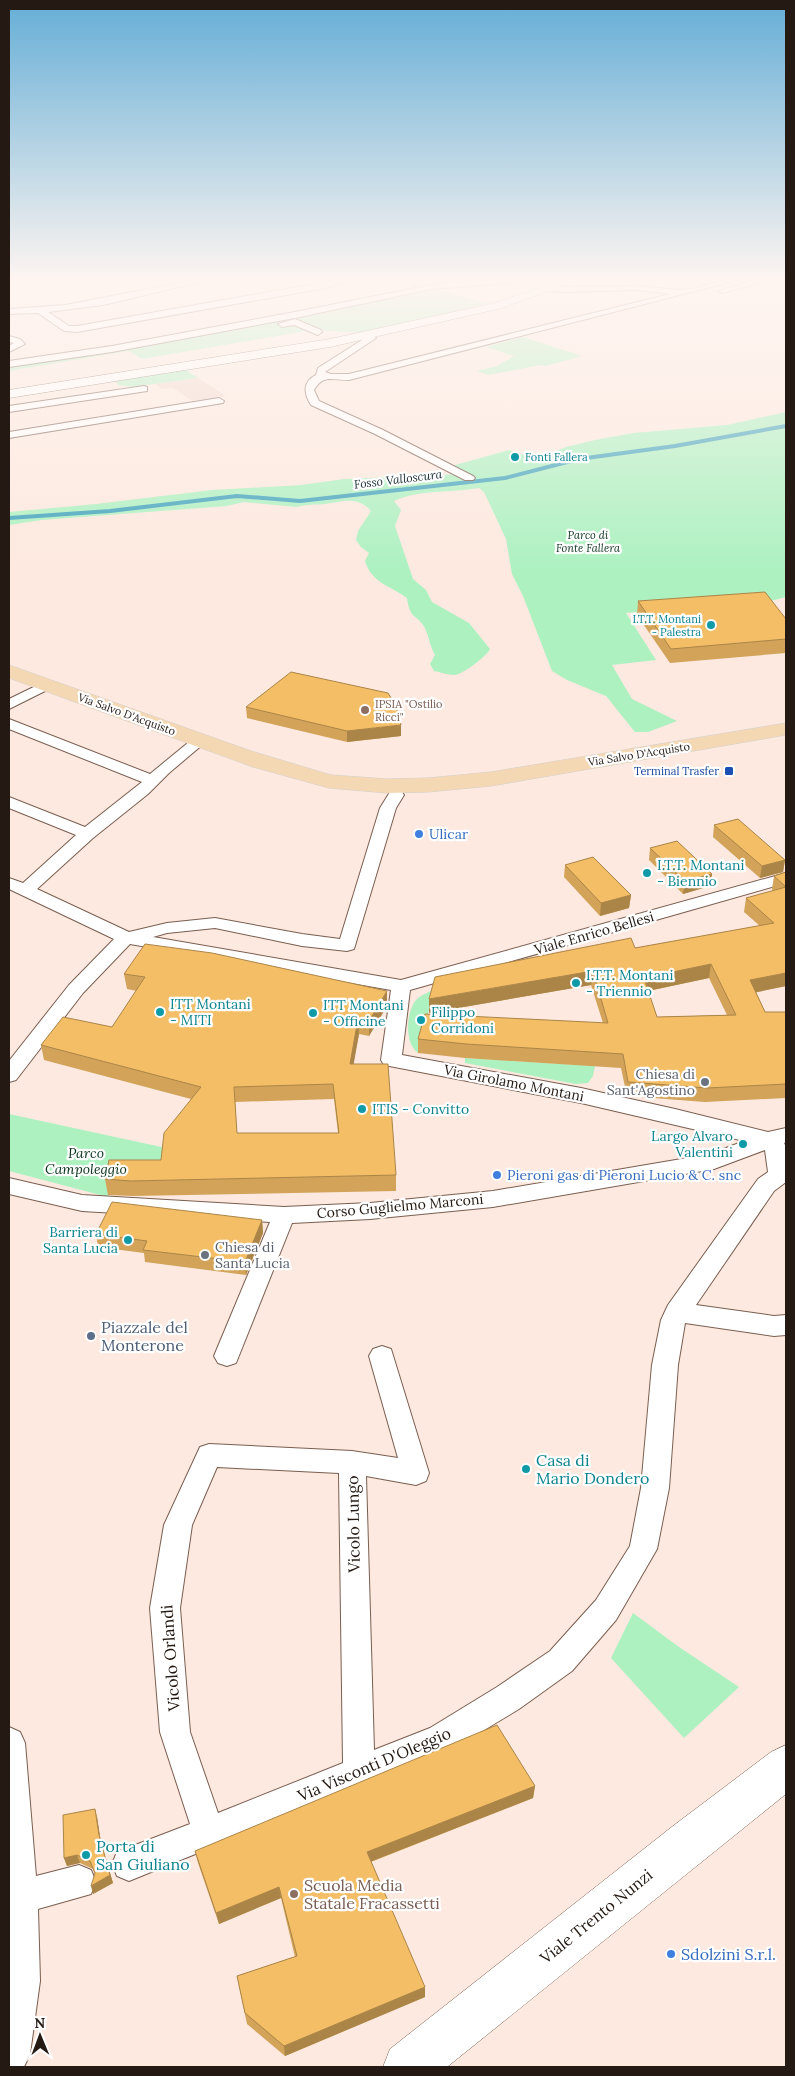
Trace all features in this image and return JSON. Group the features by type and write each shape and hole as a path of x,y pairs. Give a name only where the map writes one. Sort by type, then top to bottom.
{"main road":[{"path":"9,394 120,377"},
{"name":"Via Salvo D'Acquisto","path":"9,671 334,788 359,793 423,794 460,788 491,779"},
{"name":"Via Salvo D'Acquisto","path":"245,756 330,782 407,786 491,779 786,729"},
{"name":"Viale Trento Nunzi","path":"408,2067 786,1767"}],"street":[{"path":"320,377 315,380 309,390 310,396 315,403 379,432 469,478"},
{"path":"330,377 349,377"},
{"path":"9,410 144,389"},
{"path":"9,435 219,400"},
{"path":"9,705 46,685"},
{"path":"9,724 152,780"},
{"path":"26,890 87,834 142,791 152,780 200,740"},
{"path":"9,1075 76,989 126,938 167,928 215,923 285,937 347,945 388,808 396,795"},
{"path":"9,802 87,834"},
{"name":"Viale Enrico Bellesi","path":"401,986 786,878"},
{"path":"9,883 126,938 401,986"},
{"name":"Via Girolamo Montani","path":"401,986 391,1060 539,1087 777,1138"},
{"name":"Corso Guglielmo Marconi","path":"9,1186 82,1203 284,1215 401,1209 492,1199 714,1161 777,1138"},
{"name":"Via Visconti D'Oleggio","path":"129,1864 440,1739 508,1698 561,1661 606,1610 643,1549 655,1488 665,1366 673,1320 766,1185 780,1175 776,1148 777,1138"},
{"path":"227,1356 284,1215"},
{"path":"677,1312 774,1326 786,1325"},
{"name":"Vicolo Lungo","path":"358,1773 352,1462 416,1473 382,1356"},
{"name":"Vicolo Orlandi","path":"209,1833 176,1732 165,1608 178,1525 209,1455 352,1462"},
{"path":"9,1743 21,1897 23,1981 13,2057"},
{"path":"21,1897 79,1882"}],"shaded area":[{"path":"198,378 226,396 192,401 173,388 162,389 155,384"}],"green space":[{"path":"127,377 198,378 133,387 118,385 114,379"},
{"name":"Parco di Fonte Fallera","path":"786,412 786,597 763,603 626,613 656,660 612,665 632,699 677,721 648,732 635,732 606,696 567,680 552,671 523,596 512,574 506,539 484,492 479,488 425,493 394,501 401,510 395,526 413,579 426,590 432,602 469,623 490,649 474,665 454,675 434,671 430,664 435,655 425,628 410,610 407,598 382,583 368,568 365,561 369,553 356,540 358,531 371,511 366,506 355,501 297,507 244,502 227,506 42,520 9,525 9,512 212,490 301,485 344,479 462,474 448,467 509,450 535,459 566,447 595,440 633,433 727,425"},
{"path":"434,990 418,1053 410,1042 408,1027 410,1012 416,1000"},
{"path":"465,1058 595,1066 593,1076 588,1083 576,1084 465,1063"},
{"name":"Parco Campoleggio","path":"9,1114 166,1148 163,1175 112,1175 108,1197 9,1171"},
{"path":"633,1613 679,1647 739,1687 684,1738 611,1658"}],"building":[{"name":"I.T.T. Montani - Palestra","path":"765,592 786,619 786,639 671,649 638,601"},
{"path":"291,672 388,693 396,706 401,725 347,731 246,707"},
{"path":"738,819 785,860 762,866 714,825"},
{"path":"677,841 712,874 685,881 650,848"},
{"path":"593,857 631,895 601,903 565,865"},
{"path":"786,872 786,887 774,876"},
{"path":"786,887 786,973 750,980 765,1012 786,1012 786,1084 707,1088 628,1082 623,1054 418,1039 425,1014 608,1023 593,971 429,999 435,977 631,938 635,948 774,923 746,898","holes":["711,964 736,1015 657,1017 644,978"]},
{"path":"145,944 212,953 387,991 369,1021 358,1019 350,1064 388,1064 396,1175 131,1181 105,1179 109,1160 161,1160 164,1133 201,1087 41,1045 63,1017 112,1027 145,977 124,974","holes":["333,1084 339,1133 237,1133 234,1087"]},
{"path":"112,1202 262,1220 245,1262 143,1250 147,1241 96,1234"},
{"name":"Scuola Media Statale Fracassetti","path":"497,1725 535,1786 367,1852 425,1987 284,2046 245,2013 237,1976 297,1956 279,1887 216,1913 195,1851"},
{"name":"Porta di San Giuliano","path":"95,1809 99,1835 110,1875 91,1886 95,1873 90,1861 77,1855 64,1858 63,1815"}],"waterway":[{"name":"Fosso Valloscura","path":"9,518 110,511 237,496 300,501 505,478 579,459 675,446 786,426"}],"place":[{"name":"Fonti Fallera","path":"515,457"},
{"name":"I.T.T. Montani - Palestra","path":"711,625"},
{"name":"IPSIA \"Ostilio Ricci\"","path":"365,710"},
{"name":"Terminal Trasfer","path":"729,771"},
{"name":"Ulicar","path":"419,834"},
{"name":"I.T.T. Montani - Biennio","path":"647,873"},
{"name":"I.T.T. Montani - Triennio","path":"576,983"},
{"name":"ITT Montani - MITI","path":"160,1012"},
{"name":"ITT Montani - Officine","path":"313,1013"},
{"name":"Filippo Corridoni","path":"421,1020"},
{"name":"Chiesa di Sant'Agostino","path":"705,1082"},
{"name":"ITIS - Convitto","path":"362,1109"},
{"name":"Largo Alvaro Valentini","path":"743,1144"},
{"name":"Pieroni gas di Pieroni Lucio & C. snc","path":"497,1175"},
{"name":"Barriera di Santa Lucia","path":"128,1240"},
{"name":"Chiesa di Santa Lucia","path":"205,1255"},
{"name":"Piazzale del Monterone","path":"91,1336"},
{"name":"Casa di Mario Dondero","path":"526,1469"},
{"name":"Porta di San Giuliano","path":"86,1855"},
{"name":"Scuola Media Statale Fracassetti","path":"294,1894"},
{"name":"Sdolzini S.r.l.","path":"671,1954"}]}
